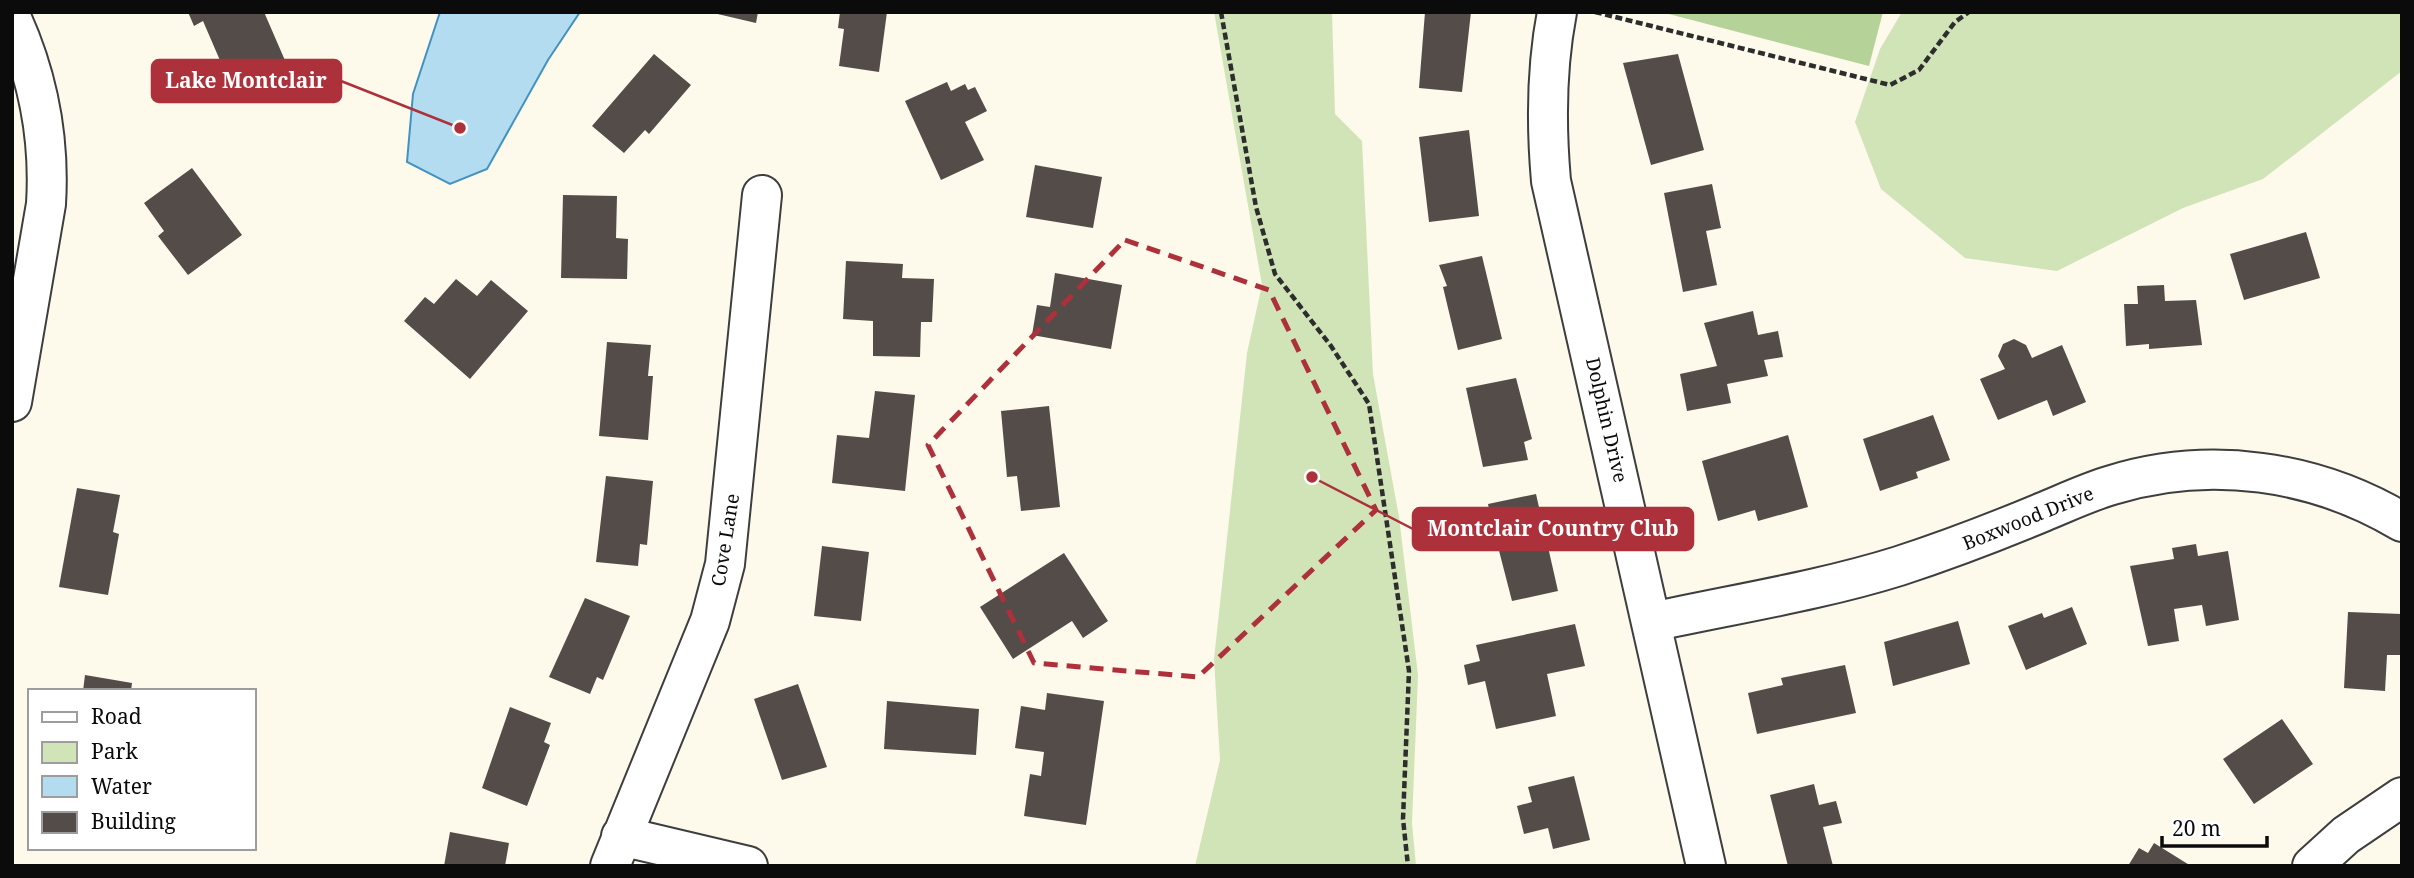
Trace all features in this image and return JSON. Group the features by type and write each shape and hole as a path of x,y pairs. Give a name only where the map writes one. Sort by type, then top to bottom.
{"street":[{"name":"Dolphin Drive","path":"1557,12 1549,63 1547,129 1551,181 1706,866"},
{"path":"12,19 28,54 44,117 48,171 46,204 12,402"},
{"name":"Cove Lane","path":"615,851 710,621 725,564 762,195"},
{"name":"Boxwood Drive","path":"1652,622 1870,575 1954,548 2112,485 2164,473 2217,469 2270,473 2322,485 2373,505 2402,522"},
{"path":"2312,866 2346,835 2402,797"},
{"path":"615,851 748,866"}],"path":[{"path":"1221,12 1256,206 1275,274 1331,346 1368,404 1409,671 1403,819 1408,866"},
{"path":"1595,12 1890,85 1919,70 1955,22 1969,12"}],"highlighted area":[{"path":"1125,240 1269,290 1376,510 1198,677 1034,663 928,445"}],"green space":[{"path":"1214,12 1332,12 1335,114 1362,141 1373,374 1399,517 1418,675 1412,823 1416,866 1195,866 1220,760 1214,659 1247,353 1262,285"},
{"path":"1661,12 1883,12 1869,66"},
{"path":"1902,12 2402,12 2402,71 2263,179 2183,208 2057,271 1965,258 1881,189 1855,122 1880,49"}],"water":[{"path":"440,12 580,12 548,60 487,169 450,184 407,162 413,94"}],"building":[{"path":"188,12 264,12 290,72 260,85 249,61 225,72 203,21 194,26"},
{"path":"709,12 758,12 756,23"},
{"path":"840,12 887,12 879,72 839,66 844,29 838,28"},
{"path":"1425,12 1471,12 1462,92 1419,88"},
{"path":"654,54 691,85 649,134 645,130 624,153 592,126"},
{"path":"1678,54 1704,150 1651,165 1623,63"},
{"path":"947,82 951,91 965,84 968,90 975,87 987,111 965,122 984,160 941,180 905,101"},
{"path":"1469,130 1479,216 1429,222 1419,137"},
{"path":"1035,165 1102,177 1093,228 1026,217"},
{"path":"192,168 242,235 188,275 158,236 164,231 144,203"},
{"path":"1712,184 1721,228 1706,231 1717,285 1683,292 1664,193"},
{"path":"563,195 617,196 616,238 628,239 627,279 561,278"},
{"path":"2306,232 2320,278 2244,300 2230,254"},
{"path":"1482,256 1502,339 1458,350 1443,287 1447,286 1439,265"},
{"path":"846,261 903,264 902,278 934,279 932,322 921,322 920,357 873,356 873,321 843,319"},
{"path":"1055,273 1122,285 1111,349 1032,335 1037,305 1050,307"},
{"path":"456,279 477,296 491,280 528,311 470,379 404,321 425,297 434,304"},
{"path":"2164,285 2165,301 2196,300 2202,345 2149,349 2149,344 2126,346 2124,304 2138,304 2137,286"},
{"path":"1753,311 1758,335 1778,331 1783,357 1764,360 1768,376 1727,384 1731,403 1687,411 1680,374 1717,366 1704,323"},
{"path":"2014,339 2026,345 2032,358 2062,345 2086,402 2053,416 2047,400 1998,420 1980,379 2005,369 1998,356 2003,344"},
{"path":"607,342 651,345 648,376 653,376 648,440 599,436"},
{"path":"1516,378 1532,439 1524,442 1528,460 1483,467 1466,388"},
{"path":"875,391 915,395 905,491 832,483 837,435 869,438"},
{"path":"1049,406 1060,507 1021,511 1017,476 1007,477 1001,411"},
{"path":"1933,415 1950,460 1916,472 1918,478 1880,491 1863,439"},
{"path":"1788,435 1808,507 1758,521 1755,510 1718,521 1702,461"},
{"path":"606,476 653,481 647,545 640,544 638,566 596,562"},
{"path":"77,488 120,495 113,532 119,534 108,595 59,587"},
{"path":"1536,494 1558,591 1512,601 1496,539 1480,542 1474,512 1489,509 1488,504"},
{"path":"2196,544 2198,556 2228,551 2239,620 2206,626 2202,605 2174,609 2179,641 2148,646 2130,566 2174,559 2172,548"},
{"path":"822,546 869,552 861,621 814,616"},
{"path":"1064,553 1108,621 1083,638 1072,621 1013,659 980,607"},
{"path":"585,598 630,616 603,680 597,677 590,694 549,677"},
{"path":"2072,607 2087,644 2026,670 2008,626 2042,613 2044,618"},
{"path":"2348,612 2402,614 2400,655 2387,655 2385,691 2344,688"},
{"path":"1958,621 1970,664 1893,686 1884,642"},
{"path":"1575,624 1585,666 1547,674 1556,716 1496,729 1485,681 1468,685 1464,665 1480,661 1476,645"},
{"path":"1845,665 1856,713 1757,734 1748,693 1783,685 1781,678"},
{"path":"85,675 132,683 131,689 83,689"},
{"path":"798,684 827,767 782,780 754,699"},
{"path":"1047,693 1104,701 1086,825 1024,816 1030,774 1041,776 1044,752 1015,748 1021,706 1045,710"},
{"path":"887,701 979,709 976,755 884,749"},
{"path":"510,707 551,723 544,742 550,745 527,806 482,788"},
{"path":"2282,719 2313,764 2254,804 2223,759"},
{"path":"1574,776 1590,840 1553,849 1548,828 1524,834 1517,806 1532,802 1528,787"},
{"path":"1814,784 1819,805 1836,801 1842,823 1823,827 1833,866 1788,866 1770,795"},
{"path":"450,832 509,843 505,866 444,866"},
{"path":"2154,843 2191,866 2128,866 2139,848 2148,853"}],"place":[{"name":"Lake Montclair","path":"460,128"},
{"name":"Montclair Country Club","path":"1312,477"}]}
